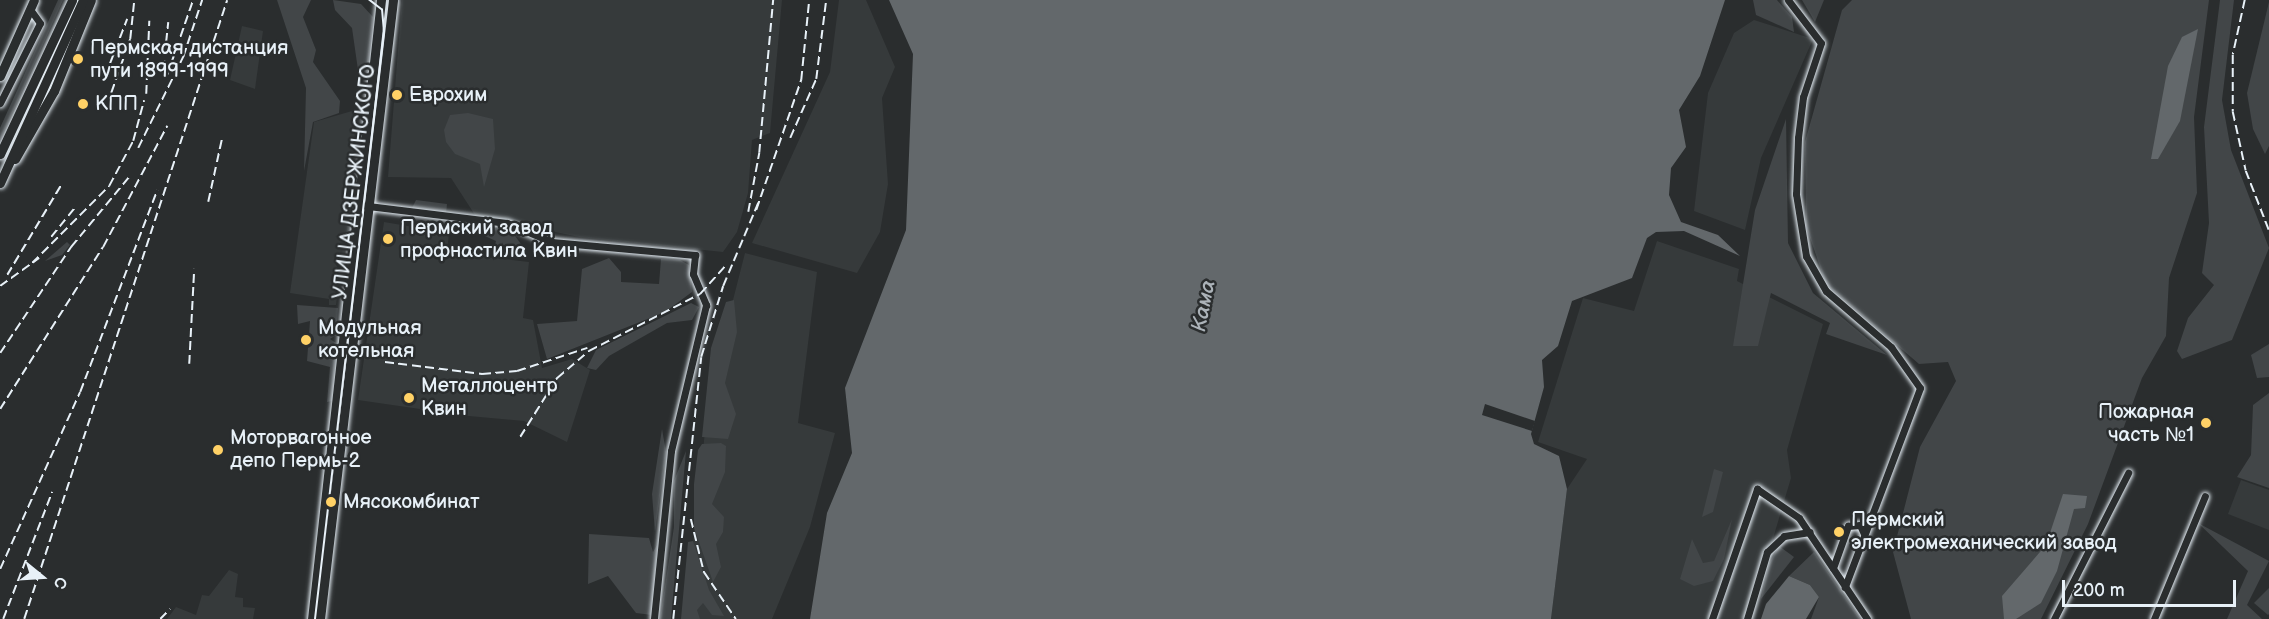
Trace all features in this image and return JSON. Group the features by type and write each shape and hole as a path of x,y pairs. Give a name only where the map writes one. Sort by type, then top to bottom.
{"main road":[{"path":"0,154 72,0"},
{"path":"0,183 83,0"},
{"path":"8,167 36,129 91,0"},
{"name":"УЛИЦА ДЗЕРЖИНСКОГО","path":"320,619 365,205 381,0"},
{"name":"УЛИЦА ДЗЕРЖИНСКОГО","path":"312,619 393,0"},
{"path":"0,76 32,4"}],"street":[{"path":"1788,0 1821,43 1803,98 1798,138 1796,195 1806,256 1826,291 1892,347 1920,388 1845,587"},
{"path":"0,103 40,23 32,4"},
{"path":"365,205 507,223 552,242 695,255 693,274 706,305 671,451 654,619"},
{"path":"2054,619 2128,473"},
{"path":"1712,619 1753,491 1790,507 1810,532 1867,619"},
{"path":"2154,619 2205,496"},
{"path":"1833,568 1848,526 1860,525 1864,534"},
{"path":"1747,619 1767,552 1784,536 1810,532"}],"shaded area":[{"path":"58,0 63,0 0,140 0,128"},
{"path":"277,0 311,0 303,17 316,50 313,62 340,101 339,113 313,122 304,171 306,88"},
{"path":"333,0 361,4 373,17 367,72 358,70 352,28 335,10"},
{"path":"402,0 782,0 770,133 752,140 748,193 737,232 723,252 579,237 475,215 451,178 388,177"},
{"path":"839,0 866,0 895,67 882,98 888,184 880,232 857,273 752,243 830,72"},
{"path":"1753,0 1777,0 1792,17 1794,32 1756,15"},
{"path":"1802,0 1824,0 1815,22"},
{"path":"1852,0 2209,0 2194,117 2197,193 2169,278 2166,336 2142,378 2088,524 2041,619 1911,619 1893,552 1920,447 1956,381 1948,362 1919,364 1826,284 1806,226 1805,142 1842,10"},
{"path":"2220,0 2234,0 2222,100 2231,150 2269,248 2232,340 2182,359 2177,351 2188,318 2214,285 2202,273 2209,223 2204,127"},
{"path":"2269,2 2269,146 2265,154 2253,129 2247,93"},
{"path":"1754,20 1813,39 1761,158 1745,230 1694,211 1708,93 1734,33"},
{"path":"242,26 263,31 255,89 230,80"},
{"path":"352,111 358,119 349,224 343,260 334,261 340,272 336,305 329,305 329,299 290,293 314,122"},
{"path":"468,113 493,119 495,149 484,187 480,164 455,154 446,142 444,130 450,115"},
{"path":"1786,119 1788,243 1813,293 1887,355 1826,334 1830,323 1771,293 1758,346 1733,346 1755,210"},
{"path":"416,200 447,204 446,214 412,208"},
{"path":"384,222 449,233 447,252 529,262 523,318 533,320 542,368 572,359 590,370 567,442 524,421 447,414 448,405 421,402 420,409 358,400"},
{"path":"470,224 512,232 527,252 517,258 493,252 496,241 469,229"},
{"path":"1657,241 1739,269 1737,281 1823,324 1787,450 1791,478 1749,619 1551,619 1567,489 1587,459 1538,442 1583,298 1634,311"},
{"path":"67,242 70,245 62,255 45,261"},
{"path":"745,253 817,272 798,423 835,433 810,527 772,619 685,619 709,394"},
{"path":"609,258 621,272 621,282 659,284 661,259 680,260 689,265 692,292 665,312 547,359 537,324 577,321 582,269"},
{"path":"734,300 737,332 725,383 736,414 728,439 702,437 711,348 726,302"},
{"path":"691,303 699,307 692,320 667,323 609,356 596,370 587,368 596,350"},
{"path":"297,305 338,308 336,335 330,339 336,343 332,401 327,402 330,367 307,361 310,321 298,324"},
{"path":"2269,344 2269,377 2257,378 2251,355"},
{"path":"2269,393 2269,488 2237,477 2251,455 2253,405"},
{"path":"662,429 666,452 655,532 652,494"},
{"path":"721,443 726,446 725,472 712,504 724,517 723,532 716,544 721,567 713,582 694,528 694,484 698,450 702,444"},
{"path":"686,451 671,619 660,619 674,527 674,481"},
{"path":"1714,469 1723,472 1713,512 1702,517"},
{"path":"2241,480 2269,490 2269,530 2228,514"},
{"path":"1732,519 1724,559 1713,581 1694,586 1680,579 1692,539 1703,563 1714,561"},
{"path":"2198,523 2269,561 2247,605 2262,619 2227,619 2248,571"},
{"path":"589,534 649,538 653,552 657,545 652,615 636,613 608,576 588,584"},
{"path":"693,541 709,590 724,616 712,615 703,603 697,610 700,619 681,619 688,542"},
{"path":"1779,546 1794,557 1761,599 1769,564"},
{"path":"1814,552 1860,619 1811,619 1819,597 1810,585 1789,576"},
{"path":"229,570 238,574 235,597 243,598 243,607 255,608 253,619 167,619 176,607 196,615 202,595 209,596"},
{"path":"2269,588 2269,614 2268,615 2254,603"}],"water":[{"name":"Кама","path":"889,0 1725,0 1700,76 1679,110 1686,147 1671,168 1669,195 1681,222 1718,235 1740,256 1684,231 1656,232 1647,238 1632,278 1572,301 1558,346 1542,360 1544,387 1531,434 1534,444 1559,456 1567,489 1551,619 810,619 827,513 852,453 845,388 906,230 913,54"},
{"path":"2198,29 2180,121 2158,159 2151,159 2168,66 2182,37"},
{"path":"2063,494 2087,496 2085,508 2074,509 2057,571 2041,603 2016,619 2004,619 2002,596 2046,545"},
{"path":"1789,576 1810,585 1819,597 1806,619 1761,619 1766,604"}],"pier":[{"path":"1485,404 1535,421 1532,431 1482,415"}],"tram line":[{"path":"315,619 384,32 382,10 369,0"}],"railway":[{"path":"111,93 130,39 134,0"},
{"path":"167,75 193,0"},
{"path":"138,148 183,57 202,0"},
{"path":"24,619 227,0"},
{"path":"748,212 759,153 773,0"},
{"path":"756,210 801,80 809,0"},
{"path":"790,138 816,79 826,0"},
{"path":"2245,0 2233,55 2233,112 2246,171 2269,230"},
{"path":"105,76 127,19"},
{"path":"146,94 149,21"},
{"path":"163,69 168,22"},
{"path":"32,263 109,186 133,141 144,100"},
{"path":"0,409 103,247 167,126"},
{"path":"208,202 222,138"},
{"path":"0,353 71,247 129,177"},
{"path":"7,275 61,185"},
{"path":"0,569 80,392 157,190"},
{"path":"673,619 701,357 723,286 758,203"},
{"path":"51,237 76,206"},
{"path":"0,286 39,258"},
{"path":"520,437 557,378 589,351 700,294 726,265"},
{"path":"189,364 194,269"},
{"path":"385,362 482,374 517,371 587,348"},
{"path":"3,619 52,492"},
{"path":"691,519 704,572 736,619"},
{"path":"160,619 170,609"}],"place":[{"name":"Пермская дистанция пути 1899-1999","path":"78,59"},
{"name":"Еврохим","path":"397,95"},
{"name":"КПП","path":"83,104"},
{"name":"Пермский завод профнастила Квин","path":"388,239"},
{"name":"Модульная котельная","path":"306,340"},
{"name":"Металлоцентр Квин","path":"409,398"},
{"name":"Пожарная часть №1","path":"2206,423"},
{"name":"Моторвагонное депо Пермь-2","path":"218,450"},
{"name":"Мясокомбинат","path":"331,502"},
{"name":"Пермский электромеханический завод","path":"1839,532"}]}
